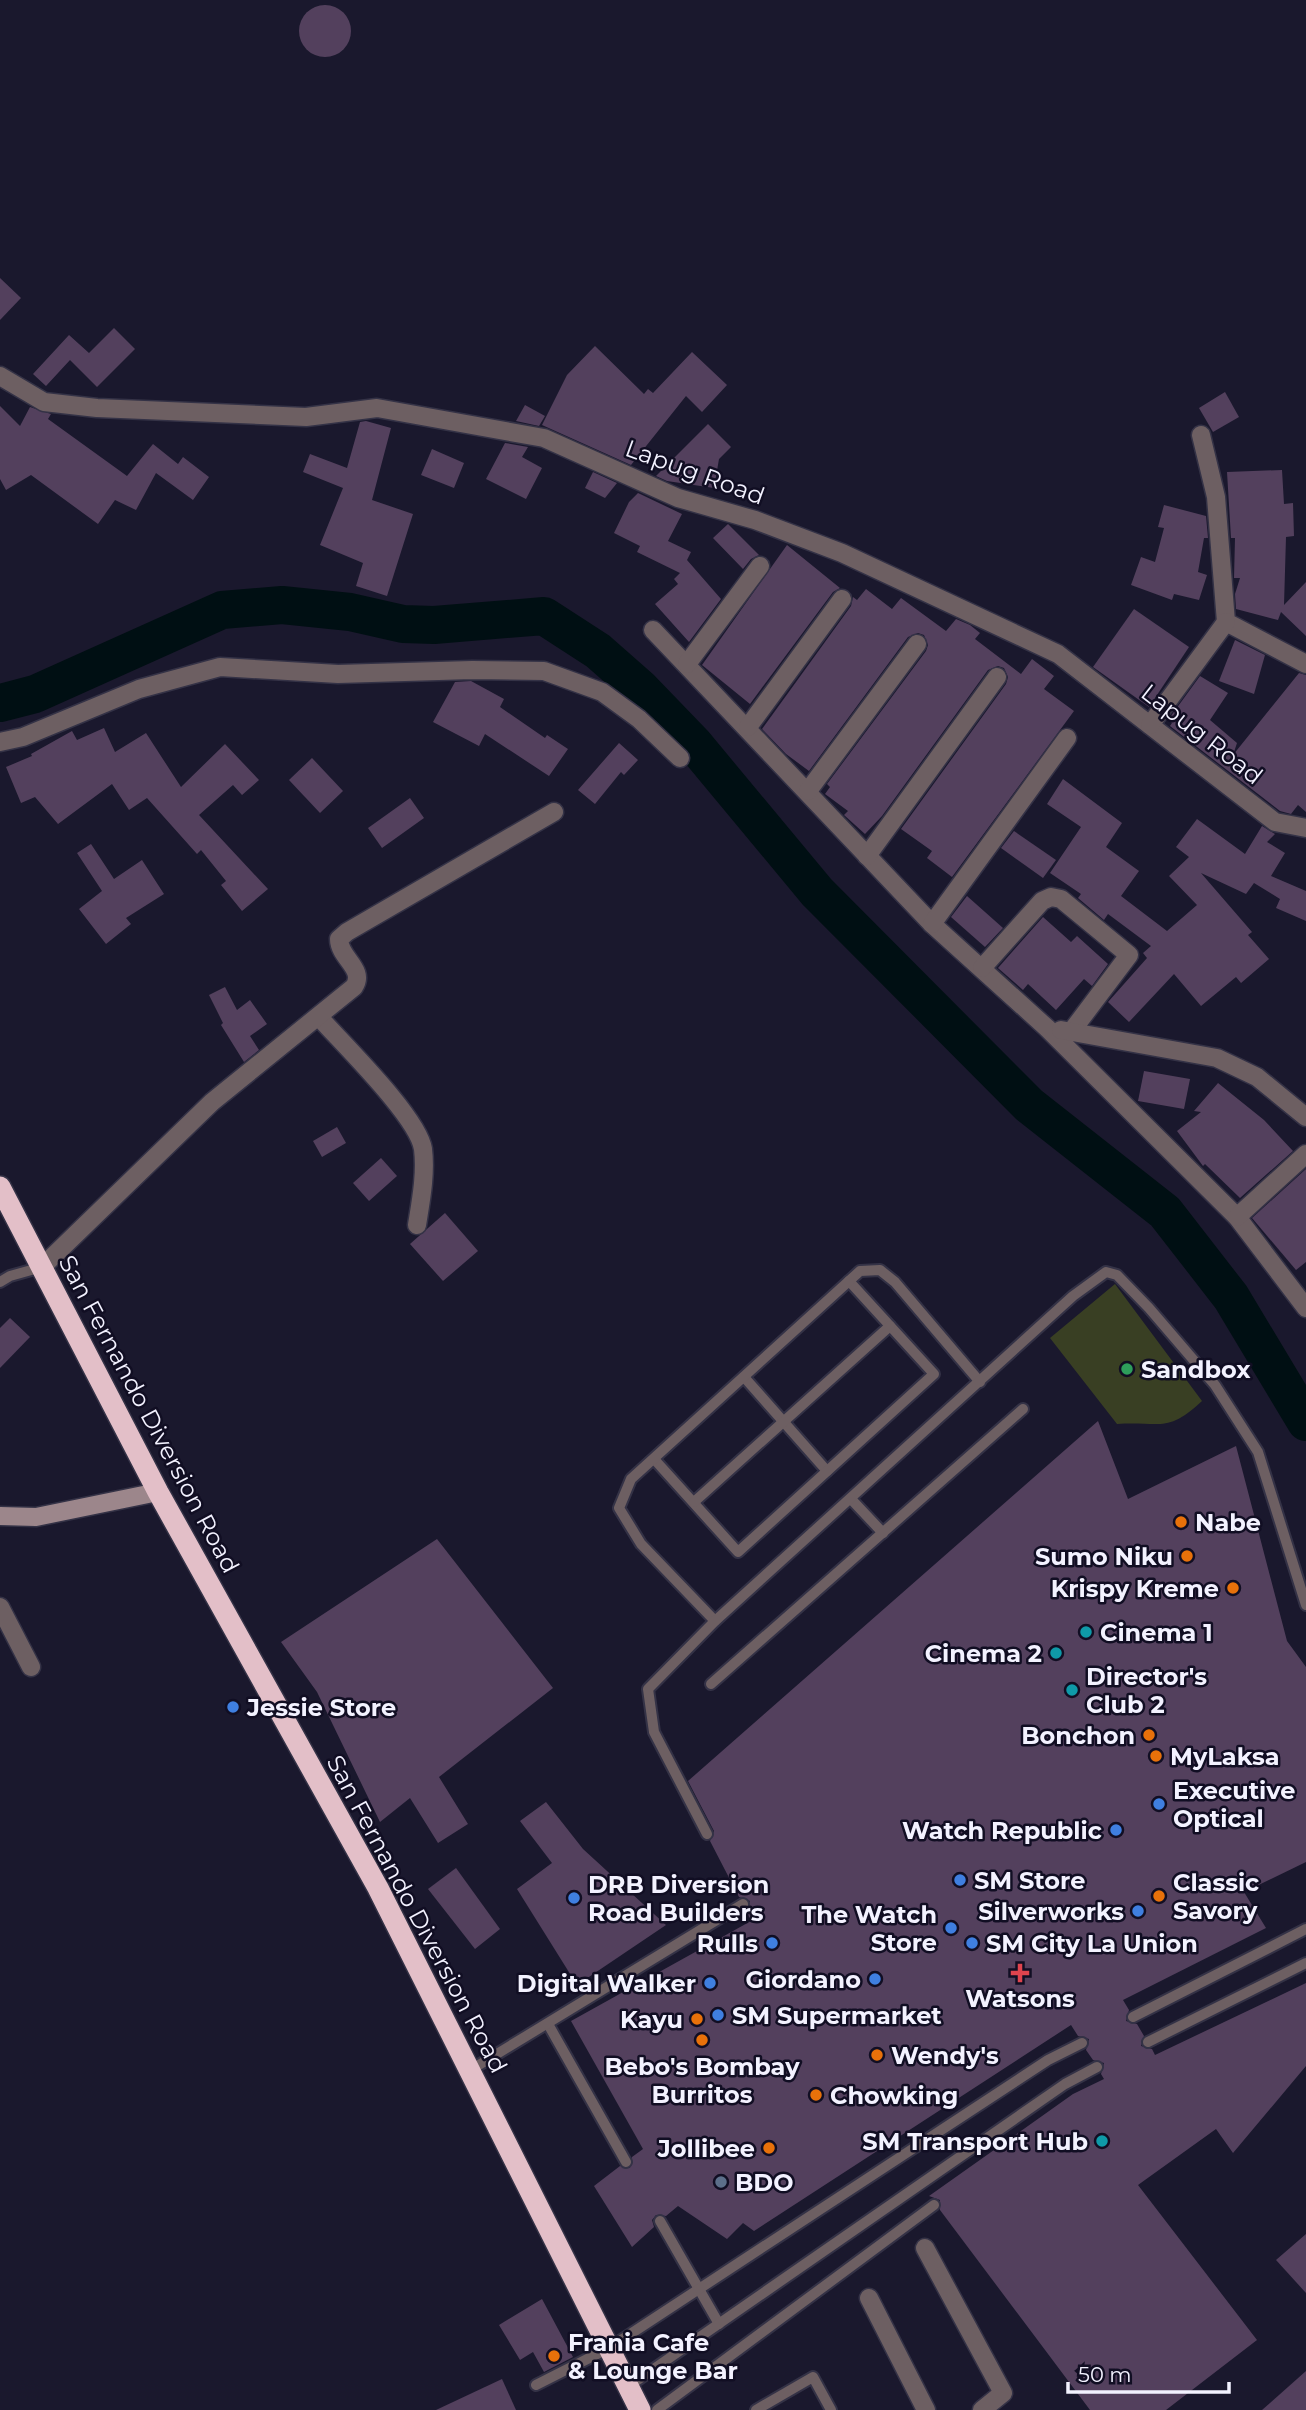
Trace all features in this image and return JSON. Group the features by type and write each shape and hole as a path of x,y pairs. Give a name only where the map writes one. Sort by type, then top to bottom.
{"highway":[{"name":"San Fernando Diversion Road","path":"0,1187 158,1492 378,1888 640,2410"}],"street":[{"name":"Lapug Road","path":"0,376 44,402 97,408 306,417 377,408 544,438 678,498 755,520 842,553 1058,654 1275,822 1306,828"},
{"path":"1150,725 1226,622 1216,497 1201,435"},
{"path":"687,664 760,566"},
{"path":"748,727 842,599"},
{"path":"1226,622 1306,664"},
{"path":"653,630 748,727 932,924 1047,1028 1237,1217 1305,1301"},
{"path":"808,791 916,644"},
{"path":"0,743 35,733 139,689 220,667 338,674 544,671 602,692 639,719 681,758"},
{"path":"867,856 997,677"},
{"path":"932,924 1068,738"},
{"path":"42,1268 212,1102 359,981 358,974 339,948 340,939 346,932 554,812"},
{"path":"982,968 1042,901 1051,897 1061,900 1129,955 1071,1032"},
{"path":"318,1017 407,1116 422,1145 424,1172 417,1225"},
{"path":"1047,1028 1217,1058 1257,1077 1306,1118"},
{"path":"1237,1217 1306,1153"},
{"path":"0,1516 36,1517 158,1492"},
{"path":"0,1607 32,1667"},
{"path":"925,2248 1003,2393 982,2410"},
{"path":"869,2298 926,2410"}],"lane":[{"path":"0,1282 10,1276 42,1268"},
{"path":"715,1621 641,1544 619,1508 631,1479 860,1271 880,1270 895,1282 980,1382"},
{"path":"707,1834 654,1732 648,1689 715,1621 1073,1296 1106,1272 1117,1275 1215,1385 1258,1452 1306,1605"},
{"path":"654,1459 738,1552 934,1374 849,1281"},
{"path":"694,1502 890,1326"},
{"path":"744,1377 827,1471"},
{"path":"710,1684 1023,1409"},
{"path":"851,1499 883,1533"},
{"path":"469,2071 743,1905"},
{"path":"1133,2017 1306,1929"},
{"path":"1148,2042 1306,1963"},
{"path":"548,2024 626,2162"},
{"path":"536,2385 609,2348 1048,2060 1082,2043"},
{"path":"629,2386 1065,2084 1097,2067"},
{"path":"657,2410 934,2205"},
{"path":"660,2221 719,2324"},
{"path":"756,2410 813,2378 831,2410"}],"green space":[{"name":"Sandbox","path":"1115,1284 1202,1401 1180,1418 1162,1424 1117,1424 1050,1338"}],"building":[{"path":"325,5 335,7 343,13 349,21 349,41 343,49 335,55 325,57 315,55 307,49 301,41 299,31 301,21 307,13 315,7"},
{"path":"0,278 21,298 0,320"},
{"path":"114,328 135,349 97,387 70,360 46,386 33,374 69,335 89,353"},
{"path":"595,346 644,394 648,389 653,393 692,352 727,385 702,412 686,396 631,465 542,425 567,375"},
{"path":"1225,392 1239,417 1213,432 1199,408"},
{"path":"525,405 545,416 539,426 516,421"},
{"path":"0,406 20,426 30,407 51,414 48,419 127,476 153,444 178,464 183,457 209,477 193,500 156,473 136,510 115,500 98,524 31,475 6,490 0,479"},
{"path":"366,421 391,428 372,500 413,514 387,596 356,586 363,563 320,545 343,488 303,472 310,454 347,468 360,422"},
{"path":"708,424 731,447 719,459 714,488 667,481 656,476"},
{"path":"505,443 528,447 522,457 542,468 526,499 486,479"},
{"path":"432,449 464,463 454,488 421,475"},
{"path":"1282,470 1284,504 1293,503 1294,536 1286,537 1284,605 1306,582 1306,636 1281,612 1278,620 1236,609 1235,594 1240,578 1234,578 1235,538 1231,538 1227,472"},
{"path":"593,472 617,483 605,498 585,488"},
{"path":"638,493 682,514 668,541 691,552 687,560 721,599 689,642 655,604 678,584 674,579 680,573 637,552 640,546 614,533 629,502"},
{"path":"1164,505 1206,516 1208,538 1204,538 1198,572 1207,575 1199,600 1174,594 1172,600 1131,585 1141,557 1155,562 1164,528 1158,527"},
{"path":"728,524 759,555 751,559 743,569 713,538"},
{"path":"787,545 840,588 833,592 750,704 702,665"},
{"path":"866,589 892,609 901,598 946,631 956,619 970,625 980,633 975,639 1021,674 1032,659 1054,676 1044,689 1074,711 952,877 927,858 932,851 901,829 1006,684 1008,677 1004,668 998,666 988,670 882,816 865,834 844,815 848,811 825,794 830,787 827,784 926,651 928,645 924,635 918,633 908,637 809,771 786,754 762,729 851,606 853,597 857,600"},
{"path":"1134,609 1189,647 1149,707 1093,667"},
{"path":"1235,640 1265,655 1254,694 1219,681"},
{"path":"1299,673 1306,675 1306,812 1298,805 1291,814 1280,811 1170,726 1172,723 1168,720 1200,676 1228,693 1210,720 1237,743 1233,755"},
{"path":"471,681 504,699 500,707 545,738 547,735 568,749 549,776 485,734 479,746 433,722 455,682"},
{"path":"104,728 115,752 146,733 181,787 225,744 259,780 242,795 233,785 199,815 268,889 242,911 221,885 226,881 201,850 197,854 147,798 129,810 112,784 58,824 35,797 21,803 6,767 32,756 31,754 72,731 77,740"},
{"path":"619,743 638,760 624,775 621,772 595,804 578,790"},
{"path":"312,758 343,791 320,813 289,780"},
{"path":"1063,779 1122,823 1106,847 1139,871 1121,896 1167,931 1197,905 1169,876 1189,857 1176,847 1197,819 1245,854 1262,826 1275,834 1267,842 1285,853 1271,876 1306,891 1306,921 1276,908 1280,899 1254,883 1246,894 1201,873 1252,932 1248,935 1269,959 1241,983 1236,977 1201,1006 1174,974 1129,1022 1108,1002 1147,958 1143,953 1151,946 1108,914 1104,920 1078,898 1081,894 1050,873 1081,827 1047,804"},
{"path":"410,798 424,818 382,848 368,828"},
{"path":"1014,831 1056,860 1043,878 1001,848"},
{"path":"91,844 114,879 142,860 164,894 126,918 131,924 106,944 79,909 102,891 77,853"},
{"path":"967,896 1003,928 985,947 951,917"},
{"path":"1043,917 1071,942 1077,936 1108,964 1092,986 1084,979 1056,1010 1028,984 1023,990 998,968"},
{"path":"225,987 237,1010 250,1000 267,1024 250,1036 259,1050 244,1062 221,1025 223,1023 209,995"},
{"path":"1144,1071 1190,1079 1184,1109 1138,1101"},
{"path":"1218,1083 1264,1120 1293,1151 1240,1198 1205,1164 1203,1166 1177,1131 1201,1112 1194,1111"},
{"path":"337,1127 346,1143 322,1157 313,1141"},
{"path":"381,1158 397,1176 369,1201 353,1183"},
{"path":"1306,1169 1306,1262 1296,1270 1252,1218"},
{"path":"445,1213 478,1251 443,1281 410,1244"},
{"path":"10,1318 30,1337 0,1368 0,1328"},
{"path":"1098,1421 1128,1499 1236,1446 1287,1641 1306,1667 1306,1862 1244,1892 1266,1928 1123,2000 1129,2010 1126,2021 1137,2024 1144,2036 1141,2046 1152,2049 1155,2055 1306,1983 1306,2066 1233,2153 1216,2129 1138,2185 1257,2340 1166,2410 1090,2410 940,2210 940,2200 929,2196 1073,2094 1104,2079 1101,2074 1104,2063 1093,2060 1086,2050 1089,2039 1078,2036 1071,2025 754,2231 743,2223 727,2239 678,2206 666,2216 656,2215 652,2220 654,2227 632,2247 594,2186 620,2166 630,2168 632,2157 643,2149 571,2021 751,1921 746,1911 750,1901 739,1897 710,1841 714,1831 688,1781"},
{"path":"437,1539 553,1688 439,1777 468,1824 438,1843 410,1798 380,1822 317,1692 281,1642"},
{"path":"546,1802 583,1849 666,1925 577,1985 517,1889 552,1863 520,1821"},
{"path":"456,1868 500,1929 475,1949 428,1889"},
{"path":"1306,2234 1306,2293 1276,2260"},
{"path":"542,2299 573,2357 544,2372 533,2352 520,2360 499,2325"},
{"path":"1306,2371 1306,2410 1262,2410"},
{"path":"502,2379 516,2410 436,2410"}],"waterway":[{"path":"0,703 35,694 222,610 282,605 350,612 403,624 434,625 544,616 598,651 640,688 694,744 817,892 1029,1105 1165,1212 1231,1297 1306,1422"}],"place":[{"name":"Sandbox","path":"1127,1369"},
{"name":"Nabe","path":"1181,1522"},
{"name":"Sumo Niku","path":"1187,1556"},
{"name":"Krispy Kreme","path":"1233,1588"},
{"name":"Cinema 1","path":"1086,1632"},
{"name":"Cinema 2","path":"1056,1653"},
{"name":"Director's Club 2","path":"1072,1690"},
{"name":"Jessie Store","path":"233,1707"},
{"name":"Bonchon","path":"1149,1735"},
{"name":"MyLaksa","path":"1156,1756"},
{"name":"Executive Optical","path":"1159,1804"},
{"name":"Watch Republic","path":"1116,1830"},
{"name":"SM Store","path":"960,1880"},
{"name":"Classic Savory","path":"1159,1896"},
{"name":"DRB Diversion Road Builders","path":"574,1898"},
{"name":"Silverworks","path":"1138,1911"},
{"name":"The Watch Store","path":"951,1928"},
{"name":"Rulls","path":"772,1943"},
{"name":"SM City La Union","path":"972,1943"},
{"name":"Watsons","path":"1020,1973"},
{"name":"Giordano","path":"875,1979"},
{"name":"Digital Walker","path":"710,1983"},
{"name":"SM Supermarket","path":"718,2015"},
{"name":"Kayu","path":"697,2019"},
{"name":"Bebo's Bombay Burritos","path":"702,2040"},
{"name":"Wendy's","path":"877,2055"},
{"name":"Chowking","path":"816,2095"},
{"name":"SM Transport Hub","path":"1102,2141"},
{"name":"Jollibee","path":"769,2148"},
{"name":"BDO","path":"721,2182"},
{"name":"Frania Cafe & Lounge Bar","path":"554,2356"}]}
